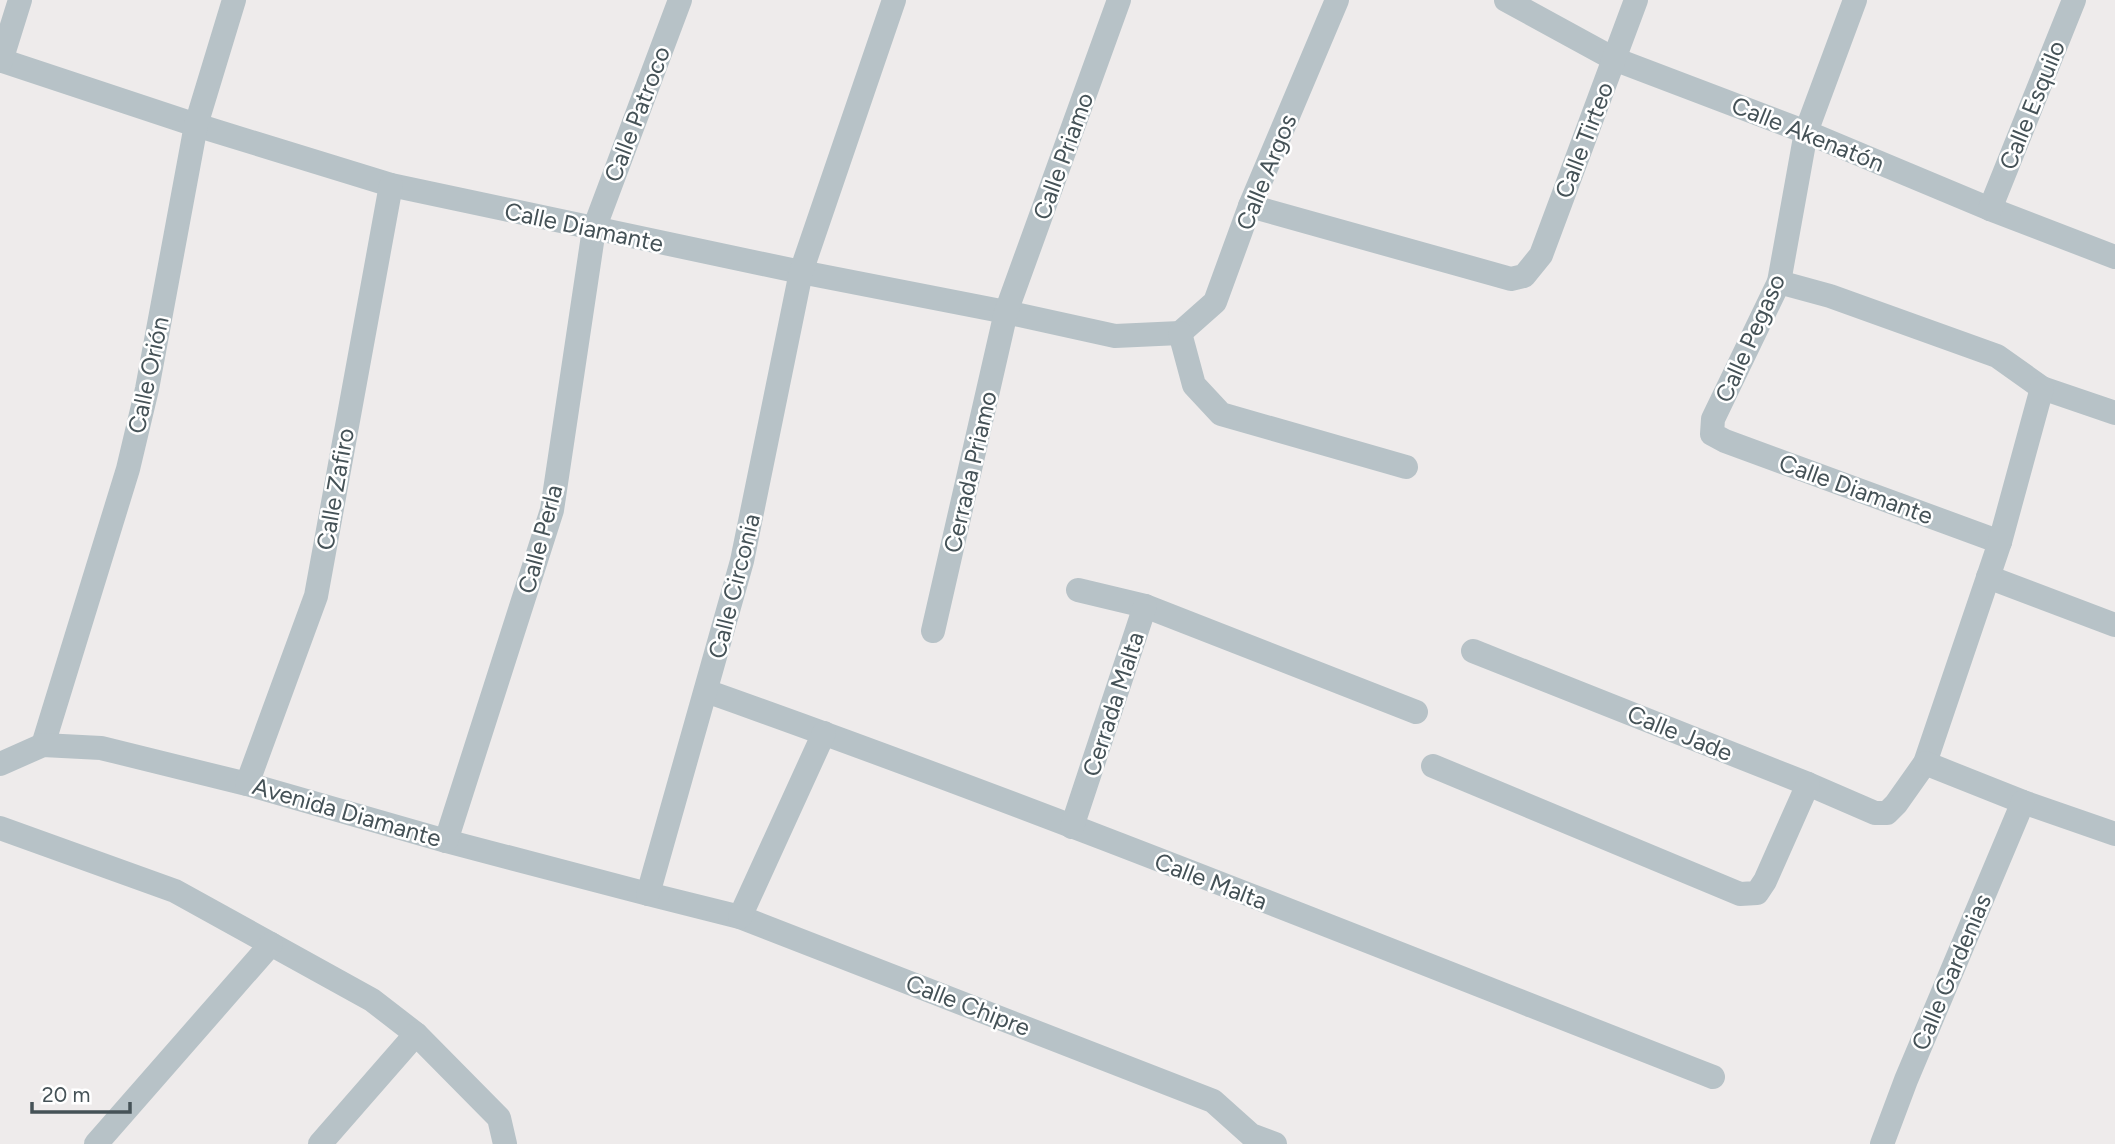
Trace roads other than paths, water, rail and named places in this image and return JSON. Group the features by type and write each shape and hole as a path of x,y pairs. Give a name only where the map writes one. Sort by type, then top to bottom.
{"street":[{"path":"0,60 20,0"},
{"name":"Calle Orión","path":"43,745 128,469 147,389 196,125 234,0"},
{"name":"Calle Patroco","path":"594,229 680,0"},
{"name":"Calle Circonia","path":"648,894 743,561 801,272 894,0"},
{"name":"Calle Priamo","path":"1006,312 1119,0"},
{"name":"Calle Argos","path":"1180,333 1215,302 1250,206 1337,0"},
{"name":"Calle Akenatón","path":"1506,0 1614,59 1806,132 1990,209 2115,257"},
{"name":"Calle Tirteo","path":"1250,206 1511,279 1524,276 1541,255 1636,0"},
{"name":"Calle Pegaso","path":"1712,434 1713,419 1779,282 1806,132 1855,0"},
{"name":"Calle Esquilo","path":"1990,209 2074,0"},
{"name":"Calle Diamante","path":"0,60 391,186 1115,336 1180,333"},
{"name":"Calle Zafiro","path":"247,784 316,596 391,186"},
{"name":"Calle Perla","path":"446,841 552,510 594,229"},
{"path":"1779,282 1830,296 1997,356 2042,388 2115,413"},
{"name":"Cerrada Priamo","path":"933,631 1006,312"},
{"path":"1180,333 1194,385 1221,414 1406,467"},
{"path":"2042,388 2000,542 1925,763 2022,802 2115,834"},
{"name":"Calle Diamante","path":"1712,434 2000,542"},
{"path":"1987,577 2115,625"},
{"name":"Cerrada Malta","path":"1072,827 1145,607 1078,590"},
{"path":"1145,607 1416,712"},
{"name":"Calle Jade","path":"1473,650 1875,813 1887,813 1896,804 1925,763"},
{"name":"Calle Malta","path":"706,691 1072,827 1713,1077"},
{"path":"740,917 824,733"},
{"path":"0,764 43,745"},
{"name":"Avenida Diamante","path":"43,745 101,748 247,784 446,841 648,894"},
{"path":"1433,766 1740,894 1757,893 1765,881 1808,784"},
{"name":"Calle Gardenias","path":"1882,1144 2022,802"},
{"path":"0,828 175,891 372,1000 416,1034 499,1118 505,1144"},
{"name":"Calle Chipre","path":"648,894 740,917 1213,1101 1249,1139 1275,1144"},
{"path":"96,1144 271,944"},
{"path":"320,1144 416,1034"}]}
